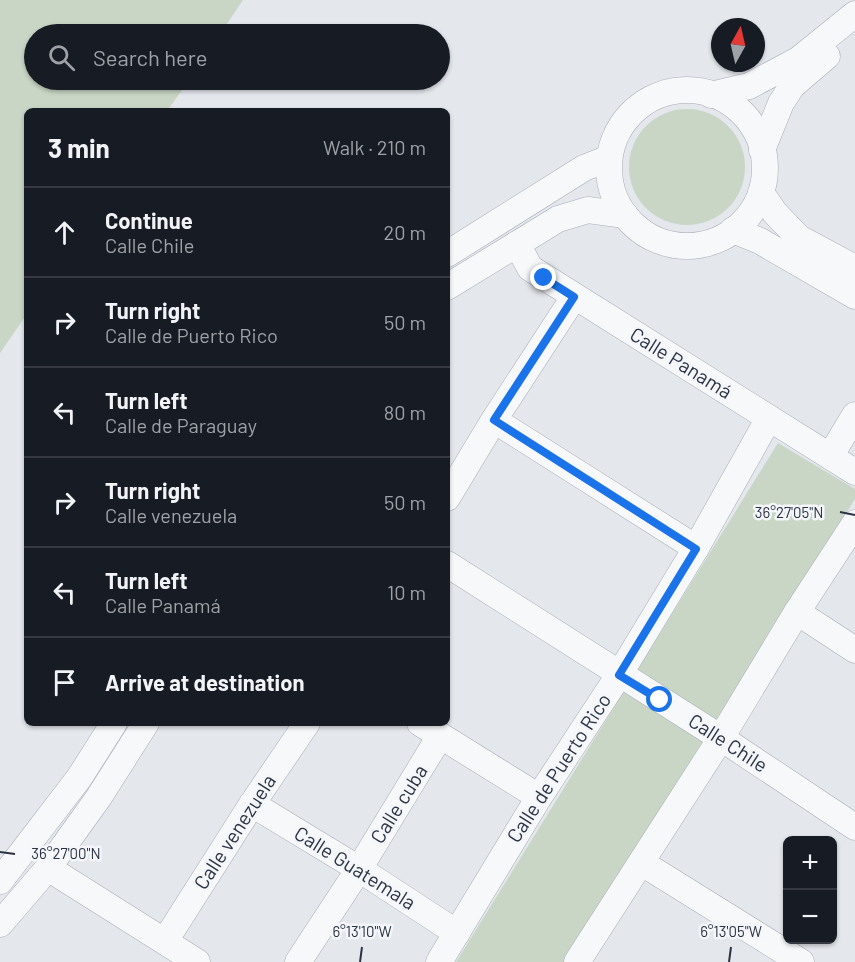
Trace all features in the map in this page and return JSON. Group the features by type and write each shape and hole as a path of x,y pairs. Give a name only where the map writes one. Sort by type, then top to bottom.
{"street":[{"path":"711,94 727,102 745,117 756,133 765,166 760,193 753,208 733,230 720,239 706,244 676,245 646,235 624,215 615,200 611,186 609,158 620,128 628,117 646,102 669,93 684,91 711,94 749,86 798,60 855,14"},
{"path":"762,150 781,103 792,86 855,34"},
{"path":"450,252 584,168 609,158"},
{"path":"760,193 799,238 855,268"},
{"path":"450,285 558,219 588,210 624,215"},
{"path":"733,230 760,241 855,296"},
{"name":"Calle Panamá","path":"517,244 530,268 855,471"},
{"path":"450,493 494,420 574,297"},
{"path":"831,455 855,415"},
{"name":"Calle de Puerto Rico","path":"439,962 539,797 619,675 696,549 769,418"},
{"path":"494,420 696,549"},
{"path":"577,962 721,738 797,612 855,523"},
{"name":"Calle Chile","path":"450,566 721,738 855,827"},
{"path":"797,612 855,650"},
{"path":"0,881 79,778 112,726"},
{"path":"0,924 48,868 99,797 144,726"},
{"name":"Calle venezuela","path":"165,941 252,804 305,726"},
{"path":"430,729 539,797"},
{"name":"Calle cuba","path":"298,962 359,868 430,729"},
{"name":"Calle Guatemala","path":"252,804 359,868 457,933"},
{"path":"642,862 801,962"},
{"path":"48,868 197,962"}],"green space":[{"path":"0,0 243,0 227,24 24,24 24,90 182,90 169,108 24,108 24,318 0,353"},
{"path":"687,109 709,113 728,126 741,145 745,167 741,189 728,208 709,221 687,225 665,221 646,208 633,189 629,167 633,145 646,126 665,113"},
{"path":"778,443 855,489 855,499 564,962 456,962"}],"route":[{"path":"544,278 574,297 494,420 696,549 619,675 660,700"}]}
